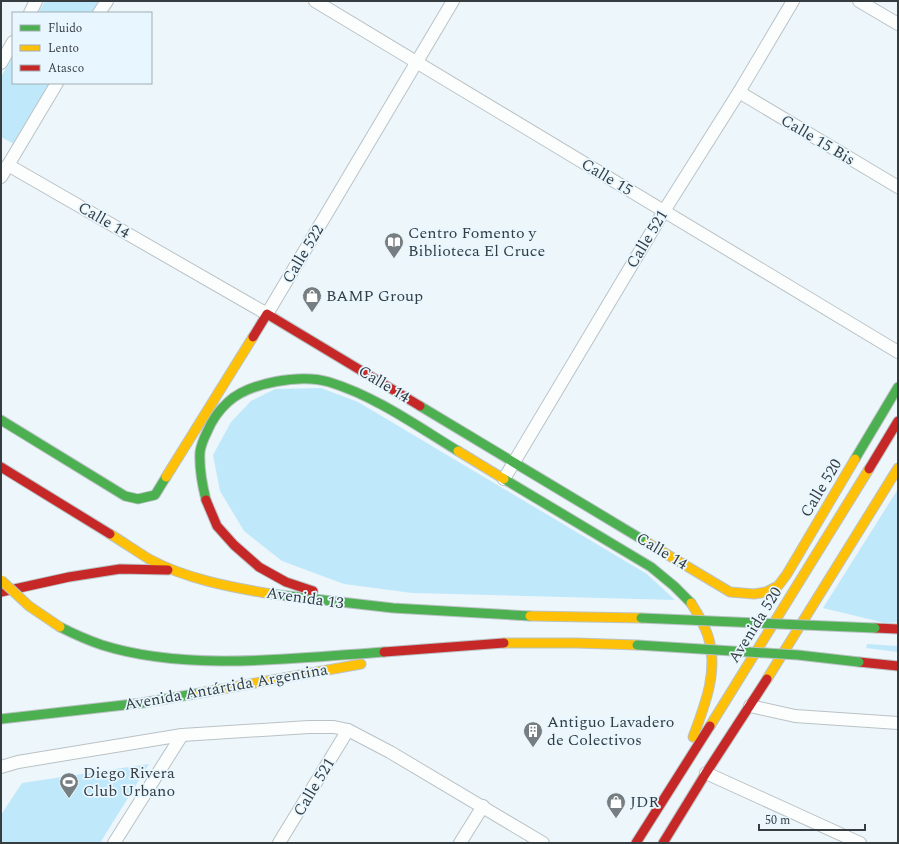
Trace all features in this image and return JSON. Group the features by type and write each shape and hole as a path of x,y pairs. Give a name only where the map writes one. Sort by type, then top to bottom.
{"main road":[{"name":"Calle 14","path":"267,314 730,592 761,594"},
{"name":"Calle 522","path":"1,420 120,494 131,498 145,499 155,495 267,314"},
{"name":"Calle 14","path":"341,603 326,594 294,586 268,573 245,556 217,526 208,506 201,481 200,451 207,430 212,421 229,401 244,392 270,382 298,379 328,382 377,402 651,567 674,586 691,603 698,613 710,641 713,669 700,719 678,778"},
{"name":"Calle 520","path":"761,594 777,587 787,574 898,387"},
{"name":"Avenida 520","path":"636,843 678,778 898,421"},
{"name":"Avenida 13","path":"1,467 136,551 174,570 223,585 246,590 341,603 509,616 641,618 887,628 898,630"},
{"path":"663,843 898,468"},
{"path":"1,592 69,577 120,569 174,570"},
{"path":"1,580 37,613 70,632 99,644 130,652 182,660 242,661 450,648 496,643 531,642 637,645 798,655 898,666"},
{"name":"Avenida Antártida Argentina","path":"1,720 142,703 450,648"}],"street":[{"path":"30,12 36,1"},
{"path":"100,12 107,1"},
{"name":"Calle 15","path":"315,1 898,352"},
{"name":"Calle 522","path":"267,314 453,1"},
{"name":"Calle 521","path":"504,479 664,211 739,92 793,1"},
{"path":"859,1 898,24"},
{"path":"1,63 12,44"},
{"path":"1,177 56,84"},
{"name":"Calle 15 Bis","path":"739,92 898,187"},
{"name":"Calle 14","path":"8,165 267,314"},
{"path":"750,706 795,716 898,723"},
{"path":"1,767 18,762 182,735 309,727 334,727 348,730 390,752 543,843"},
{"name":"Calle 521","path":"279,843 348,730"},
{"path":"114,843 182,735"},
{"path":"706,773 860,843"},
{"path":"460,843 483,806"}],"shaded area":[{"path":"45,1 98,1 92,12 39,12"},
{"path":"12,58 12,84 51,84 16,145 1,137 1,77"},
{"path":"321,388 358,402 647,574 675,600 412,593 344,584 282,561 244,531 220,491 213,455 231,422 251,401 275,389"},
{"path":"898,489 898,622 885,623 823,608"},
{"path":"867,644 898,646 898,652 866,648"},
{"name":"Diego Rivera Club Urbano","path":"149,764 100,843 1,843 1,815 22,783"}],"traffic: fast":[{"path":"206,500 201,476 200,452 213,420 224,405 238,395 249,389 276,382 304,379 318,380 346,388 379,403 458,451"},
{"path":"855,459 898,387"},
{"path":"420,406 648,543"},
{"path":"1,420 125,496 138,499 155,495 166,477"},
{"path":"504,479 651,567 674,586 691,603"},
{"path":"271,594 393,608 530,616"},
{"path":"641,618 875,628"},
{"path":"60,627 102,645 135,653 205,661 279,660 384,652"},
{"path":"637,645 798,655 859,662"},
{"path":"1,719 142,703 200,693"}],"traffic: slow":[{"path":"166,477 253,337"},
{"path":"458,451 504,479"},
{"path":"648,543 730,592 754,594 766,592 778,586 787,574 855,459"},
{"path":"767,679 898,468"},
{"path":"710,726 869,469"},
{"path":"110,534 149,559 178,572 224,585 271,594"},
{"path":"1,580 29,606 60,627"},
{"path":"691,603 705,627 711,649 712,662 706,700 693,737"},
{"path":"530,616 641,618"},
{"path":"504,643 637,645"},
{"path":"200,693 361,664"}],"traffic: jam":[{"path":"253,337 267,314 420,406"},
{"path":"869,469 898,421"},
{"path":"1,467 110,534"},
{"path":"206,500 217,526 234,545 259,567 286,582 313,591"},
{"path":"1,592 69,577 120,569 168,570"},
{"path":"875,628 898,629"},
{"path":"384,652 504,643"},
{"path":"859,662 898,666"},
{"path":"663,843 767,679"},
{"path":"636,843 710,726"}],"place":[{"name":"Centro Fomento y Biblioteca El Cruce","path":"394,259"},
{"name":"BAMP Group","path":"312,313"},
{"name":"Antiguo Lavadero de Colectivos","path":"533,748"},
{"name":"Diego Rivera Club Urbano","path":"69,799"},
{"name":"JDR","path":"616,819"}]}
